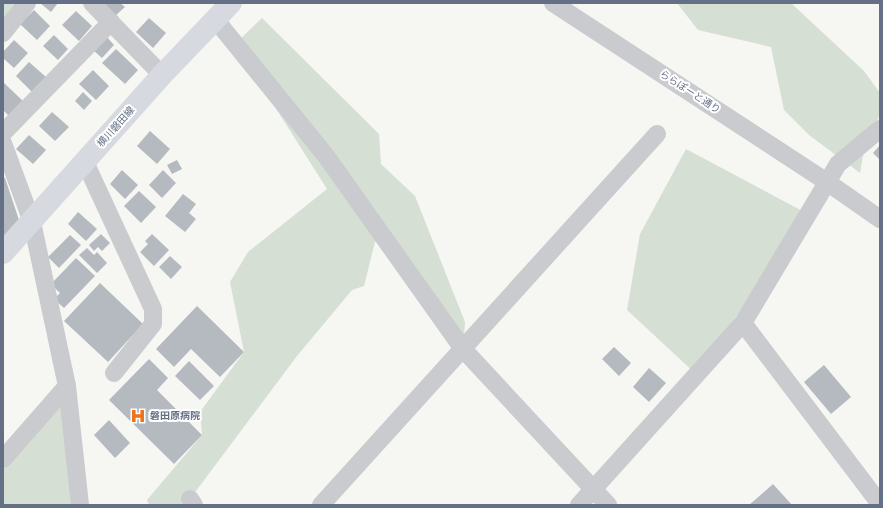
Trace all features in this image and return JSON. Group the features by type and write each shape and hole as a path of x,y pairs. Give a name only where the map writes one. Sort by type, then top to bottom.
{"main road":[{"name":"横川磐田線","path":"3,254 162,76 231,3"}],"street":[{"path":"3,33 27,3"},
{"path":"92,3 162,76"},
{"name":"ららぽーと通り","path":"554,3 827,182 880,220"},
{"path":"215,19 326,156 463,349 608,505"},
{"path":"3,134 111,22"},
{"path":"579,505 743,323 838,164 880,129"},
{"path":"321,505 658,134"},
{"path":"3,143 32,222 67,386 80,505"},
{"path":"85,162 153,308 153,324 114,373"},
{"path":"743,323 880,504"},
{"path":"3,459 67,386"}],"shaded area":[{"path":"3,3 28,3 3,36"},
{"path":"677,3 791,3 864,71 880,93 880,114 864,150 860,173 809,135 784,110 771,47 698,30"},
{"path":"262,18 379,134 381,164 415,196 465,322 463,349 378,230 364,286 352,290 297,356 190,499 179,505 149,505 147,500 202,435 200,412 244,352 230,282 248,252 327,189 235,44"},
{"path":"686,149 808,214 696,374 627,310 640,234"},
{"path":"67,386 71,505 3,505 3,459"}],"building":[{"path":"40,3 58,3 51,12"},
{"path":"102,3 120,3 125,7 115,16"},
{"path":"34,10 50,26 37,40 20,24"},
{"path":"76,11 92,26 79,41 62,25"},
{"path":"149,18 166,33 153,48 136,32"},
{"path":"54,35 68,49 58,60 43,46"},
{"path":"106,36 114,45 102,58 93,50"},
{"path":"14,40 28,53 14,68 3,58 3,52"},
{"path":"116,49 138,70 125,84 102,63"},
{"path":"29,62 46,77 32,92 16,76"},
{"path":"93,70 109,86 96,100 79,84"},
{"path":"3,82 23,101 9,116 3,110"},
{"path":"83,92 92,101 84,110 75,101"},
{"path":"52,112 69,127 55,141 39,126"},
{"path":"150,131 170,149 157,164 137,146"},
{"path":"29,135 46,150 33,164 16,149"},
{"path":"880,145 880,160 873,153"},
{"path":"177,160 182,169 172,174 167,165"},
{"path":"122,170 138,185 125,199 110,184"},
{"path":"163,170 176,183 162,198 149,185"},
{"path":"3,177 5,178 19,220 3,238"},
{"path":"139,191 156,207 141,223 124,206"},
{"path":"183,194 196,204 189,213 196,219 185,232 165,216"},
{"path":"78,212 97,229 86,241 68,224"},
{"path":"101,234 110,243 102,251 98,247 94,251 89,245"},
{"path":"152,234 169,250 154,266 140,252 148,244 145,241"},
{"path":"70,235 81,245 59,268 48,257"},
{"path":"87,248 94,255 97,252 107,263 97,273 79,255"},
{"path":"170,256 182,267 171,279 159,267"},
{"path":"76,258 95,276 64,308 54,299 60,293 51,284"},
{"path":"100,283 143,324 108,362 64,321"},
{"path":"197,306 244,352 220,377 191,349 174,367 156,349"},
{"path":"614,347 631,363 619,376 602,359"},
{"path":"149,359 168,378 157,390 202,435 174,464 109,400"},
{"path":"189,361 214,386 200,400 175,376"},
{"path":"824,365 851,397 831,414 804,382"},
{"path":"649,368 666,383 649,402 633,387"},
{"path":"109,420 130,443 115,458 94,435"},
{"path":"773,484 792,505 749,505"}],"place":[{"name":"磐田原病院","path":"138,416"}]}
